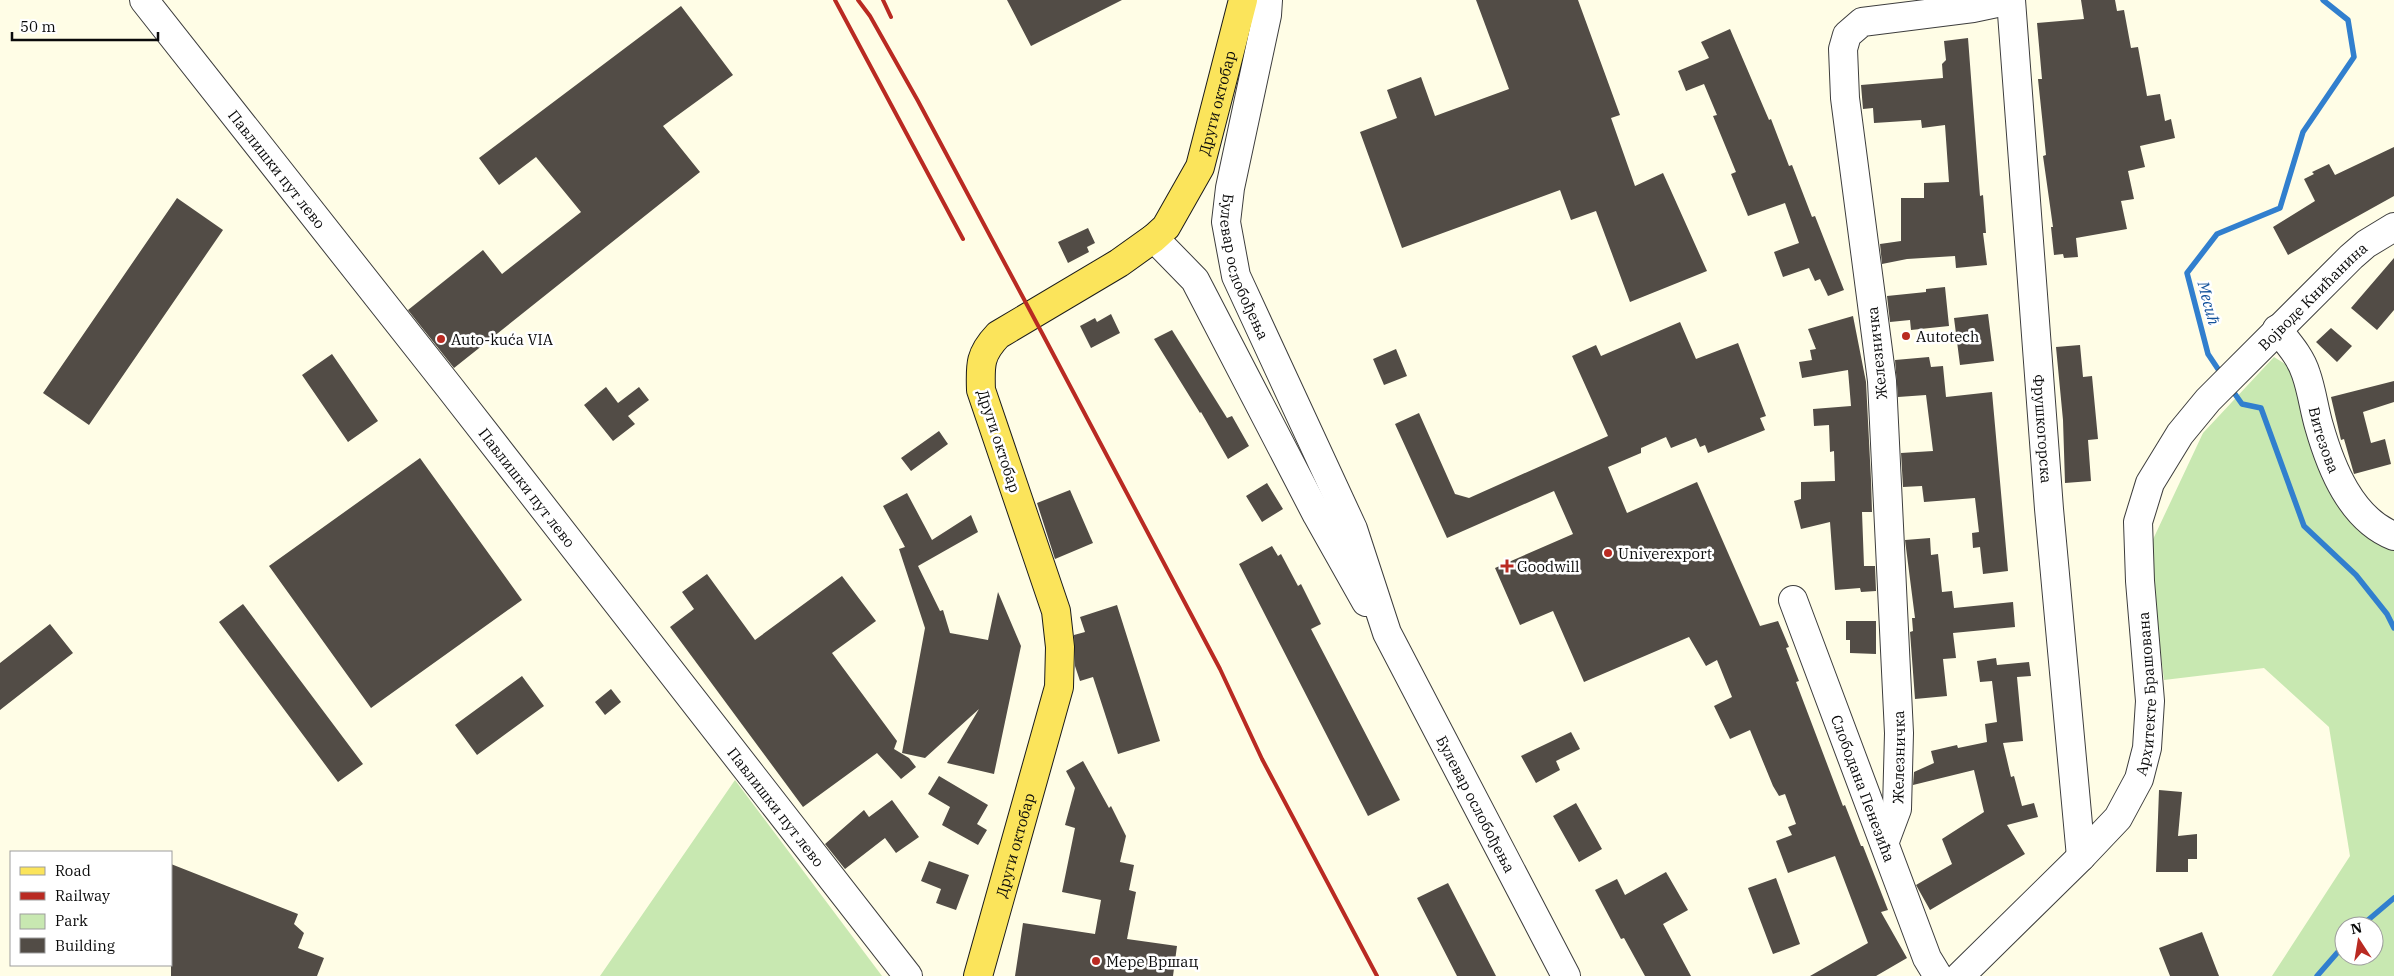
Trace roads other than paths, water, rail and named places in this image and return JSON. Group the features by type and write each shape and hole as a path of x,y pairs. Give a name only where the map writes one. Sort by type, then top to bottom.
{"main road":[{"name":"Други октобар","path":"978,976 1060,687 1060,647 1056,611 981,390 980,365 986,348 998,335 1119,262 1154,238 1166,227 1200,167 1243,0"}],"street":[{"name":"Павлишки пут лево","path":"144,0 456,396 908,976"},
{"name":"Булевар ослобођења","path":"1268,0 1267,15 1230,188 1226,222 1229,250 1246,303 1336,491 1365,562 1388,634"},
{"name":"Железничка","path":"1885,841 1897,809 1899,732 1882,381 1845,98 1843,49 1847,35 1862,22 1973,8 2011,0"},
{"name":"Фрушкогорска","path":"2011,0 2049,510 2081,857"},
{"name":"Војводе Книћанина","path":"2237,372 2277,329 2351,257 2366,244 2394,227"},
{"name":"Булевар ослобођења","path":"1154,238 1168,250 1195,280 1320,521 1355,584 1388,634 1566,976"},
{"name":"Витезова","path":"2277,329 2294,350 2306,373 2319,428 2337,474 2357,509 2378,530 2394,536"},
{"name":"Архитекте Брашована","path":"1960,976 2118,818 2141,771 2147,748 2150,701 2140,581 2138,522 2150,483 2180,434 2208,400 2237,372"},
{"path":"1320,521 1329,509 1336,491"},
{"name":"Булевар ослобођења","path":"1320,521 1365,562"},
{"name":"Слободана Пенезића","path":"1794,600 1927,958 1938,976"}],"waterway":[{"name":"Месић","path":"2222,375 2208,354 2187,273 2217,234 2280,208 2303,132 2354,57 2348,20 2323,0"},
{"name":"Месић","path":"2230,387 2242,404 2261,408 2304,526 2356,575 2387,614 2394,628"},
{"name":"Месић","path":"2373,916 2394,898"},
{"name":"Месић","path":"2317,976 2334,956"}],"railway":[{"path":"835,0 963,239"},
{"path":"858,0 870,16 918,101 1042,333 1220,669 1262,759 1377,976"},
{"path":"883,0 891,17"}],"place":[{"name":"Autotech","path":"1906,336"},
{"name":"Auto-kuća VIA","path":"441,339"},
{"name":"Univerexport","path":"1608,553"},
{"name":"Goodwill","path":"1507,566"},
{"name":"Мере Вршац","path":"1096,961"}]}
